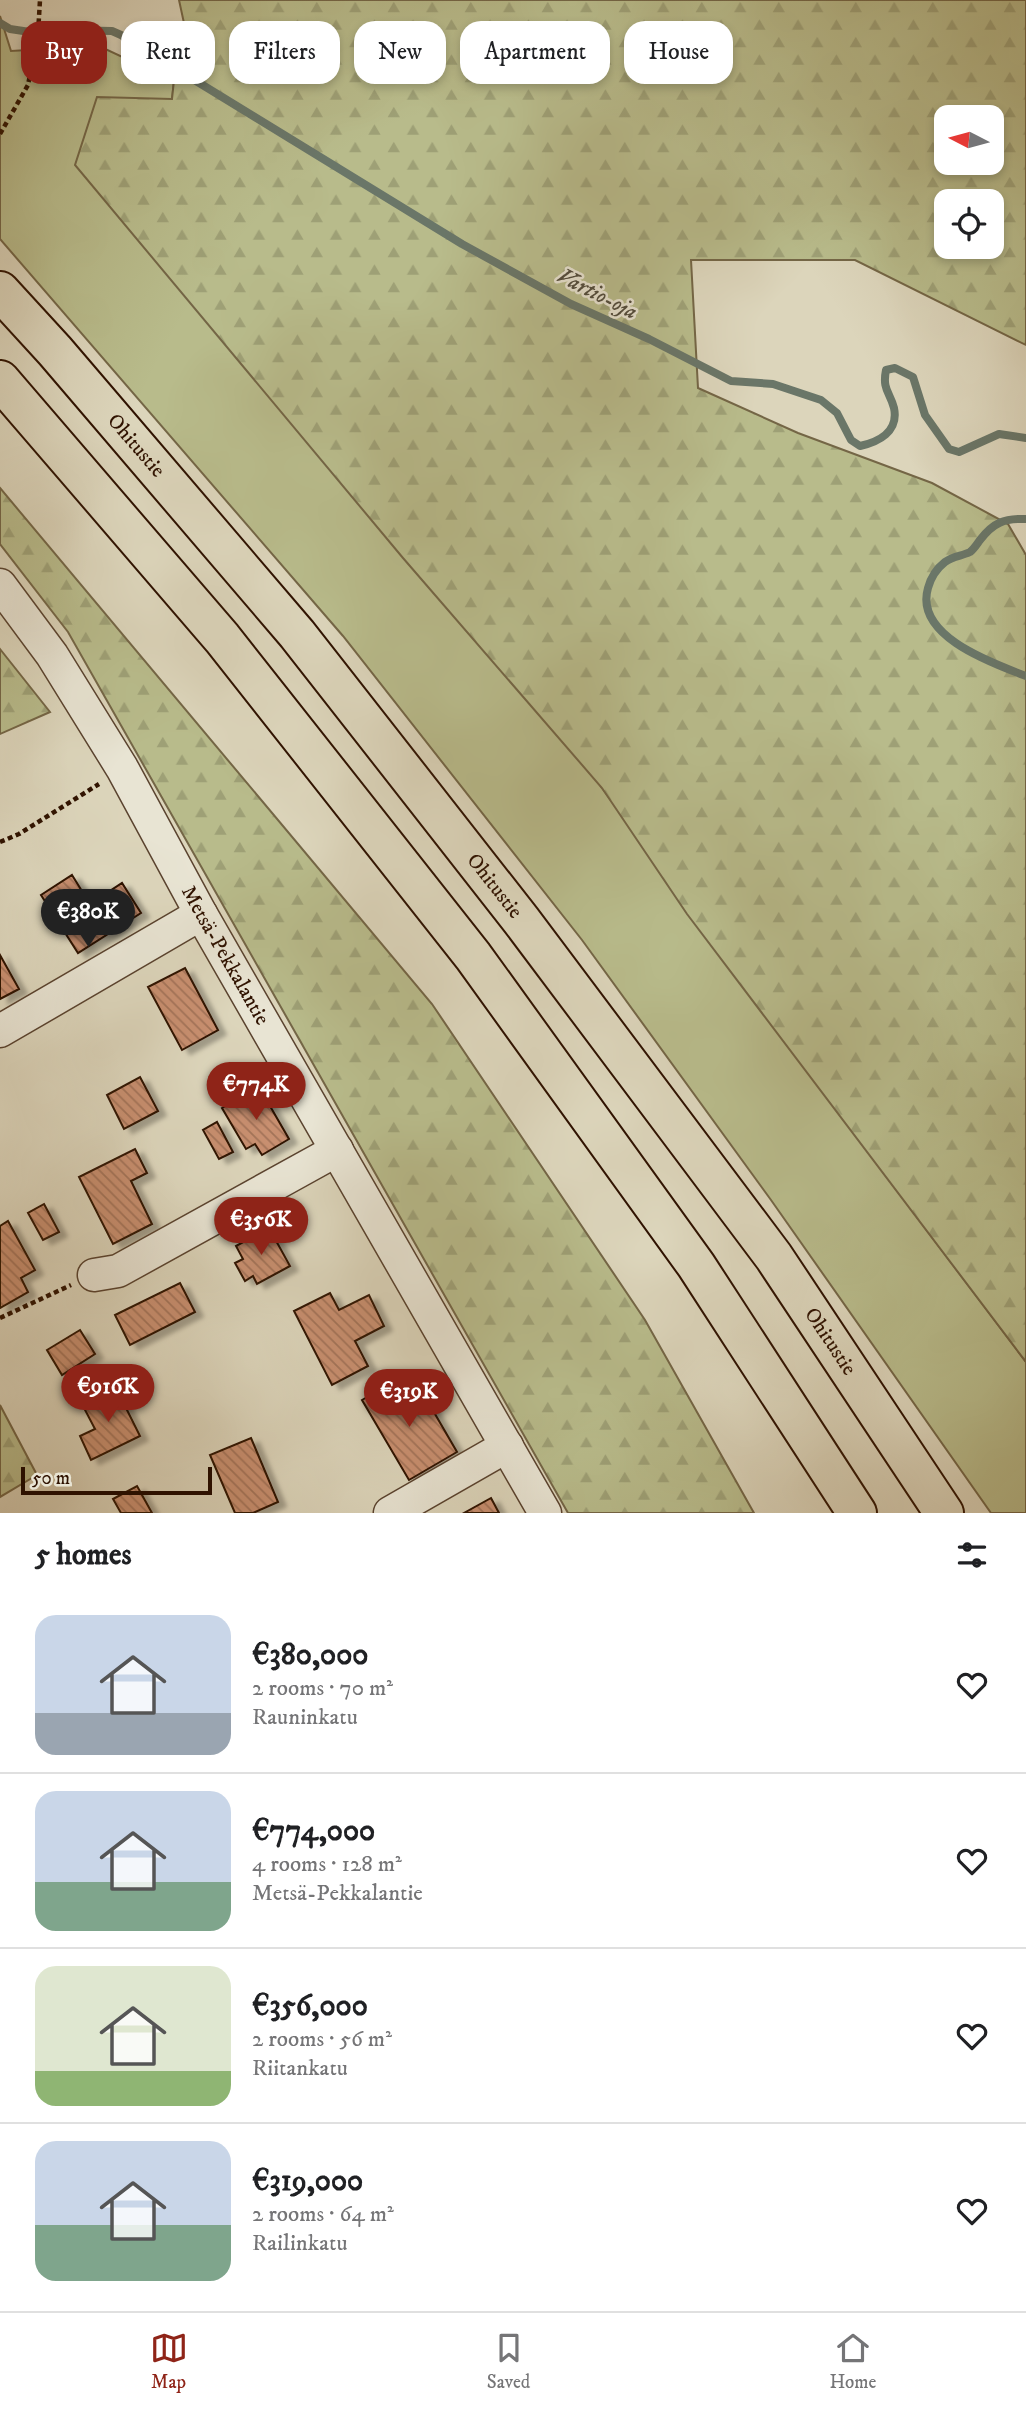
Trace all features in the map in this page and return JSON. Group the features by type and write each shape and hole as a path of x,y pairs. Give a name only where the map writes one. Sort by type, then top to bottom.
{"highway":[{"name":"Ohitustie","path":"0,290 297,634 521,920 775,1257 944,1513"},
{"path":"0,380 222,638 473,956 696,1265 858,1513"}],"street":[{"name":"Metsä-Pekkalantie","path":"0,585 52,655 122,768 201,914 545,1513"},
{"path":"0,1031 201,914"},
{"path":"94,1275 118,1271 337,1150"},
{"path":"390,1513 507,1446"}],"path":[{"path":"0,134 28,85 38,34 40,0"},
{"path":"0,842 77,800 122,768"},
{"path":"0,1318 94,1275"}],"green space":[{"path":"179,0 1026,0 1026,345 855,260 691,260 698,388 798,433 932,483 1008,524 1026,555 1026,1362 687,914 602,788 403,558 75,165 97,97 172,99 174,84 215,84 215,21 184,21"},
{"path":"0,16 11,51 21,50 21,84 107,84 107,50 121,56 121,84 174,84 172,99 602,788 840,1115 1026,1362 1026,1513 991,1513 771,1200 582,940 343,636 0,239"},
{"path":"0,488 432,1004 645,1320 754,1513 568,1513 68,632 0,544"},
{"path":"0,649 50,712 0,734"},
{"path":"0,1405 37,1475 0,1497"}],"building":[{"path":"72,875 90,904 122,883 141,913 78,953 41,895"},
{"path":"0,955 19,989 0,999"},
{"path":"185,968 218,1030 182,1050 148,987"},
{"path":"140,1077 158,1111 124,1129 107,1095"},
{"path":"259,1087 289,1139 262,1155 255,1144 246,1149 222,1108"},
{"path":"217,1122 233,1152 219,1159 203,1130"},
{"path":"135,1149 147,1173 131,1181 152,1224 113,1244 79,1177"},
{"path":"44,1204 59,1232 43,1240 28,1213"},
{"path":"8,1221 35,1270 21,1278 28,1292 0,1308 0,1226"},
{"path":"269,1228 290,1266 257,1284 253,1276 245,1281 235,1263 243,1259 236,1246"},
{"path":"180,1283 195,1312 130,1345 115,1315"},
{"path":"330,1293 339,1310 369,1295 384,1326 355,1341 368,1366 332,1385 294,1311"},
{"path":"80,1330 95,1354 62,1375 47,1350"},
{"path":"400,1378 418,1409 428,1402 457,1452 409,1480 362,1400"},
{"path":"114,1384 140,1436 91,1460 80,1436 95,1429 84,1408 94,1403 91,1396"},
{"path":"251,1438 278,1502 253,1513 235,1513 210,1455"},
{"path":"137,1486 152,1513 121,1513 113,1499"},
{"path":"491,1498 499,1513 464,1513"}],"waterway":[{"name":"Vartio-oja","path":"0,23 10,29 21,31"},
{"name":"Vartio-oja","path":"107,31 121,35 462,244 571,304 649,339 731,381 773,384 821,400 837,413 851,440 860,446 880,439 893,424 894,408 885,377 886,370 895,368 913,377 925,415 949,449 959,452 999,434 1026,438"},
{"name":"Vartio-oja","path":"1026,519 1011,519 1000,523 990,529 970,552 951,558 942,565 929,584 927,605 933,620 944,634 959,645 994,664 1026,676"}]}
